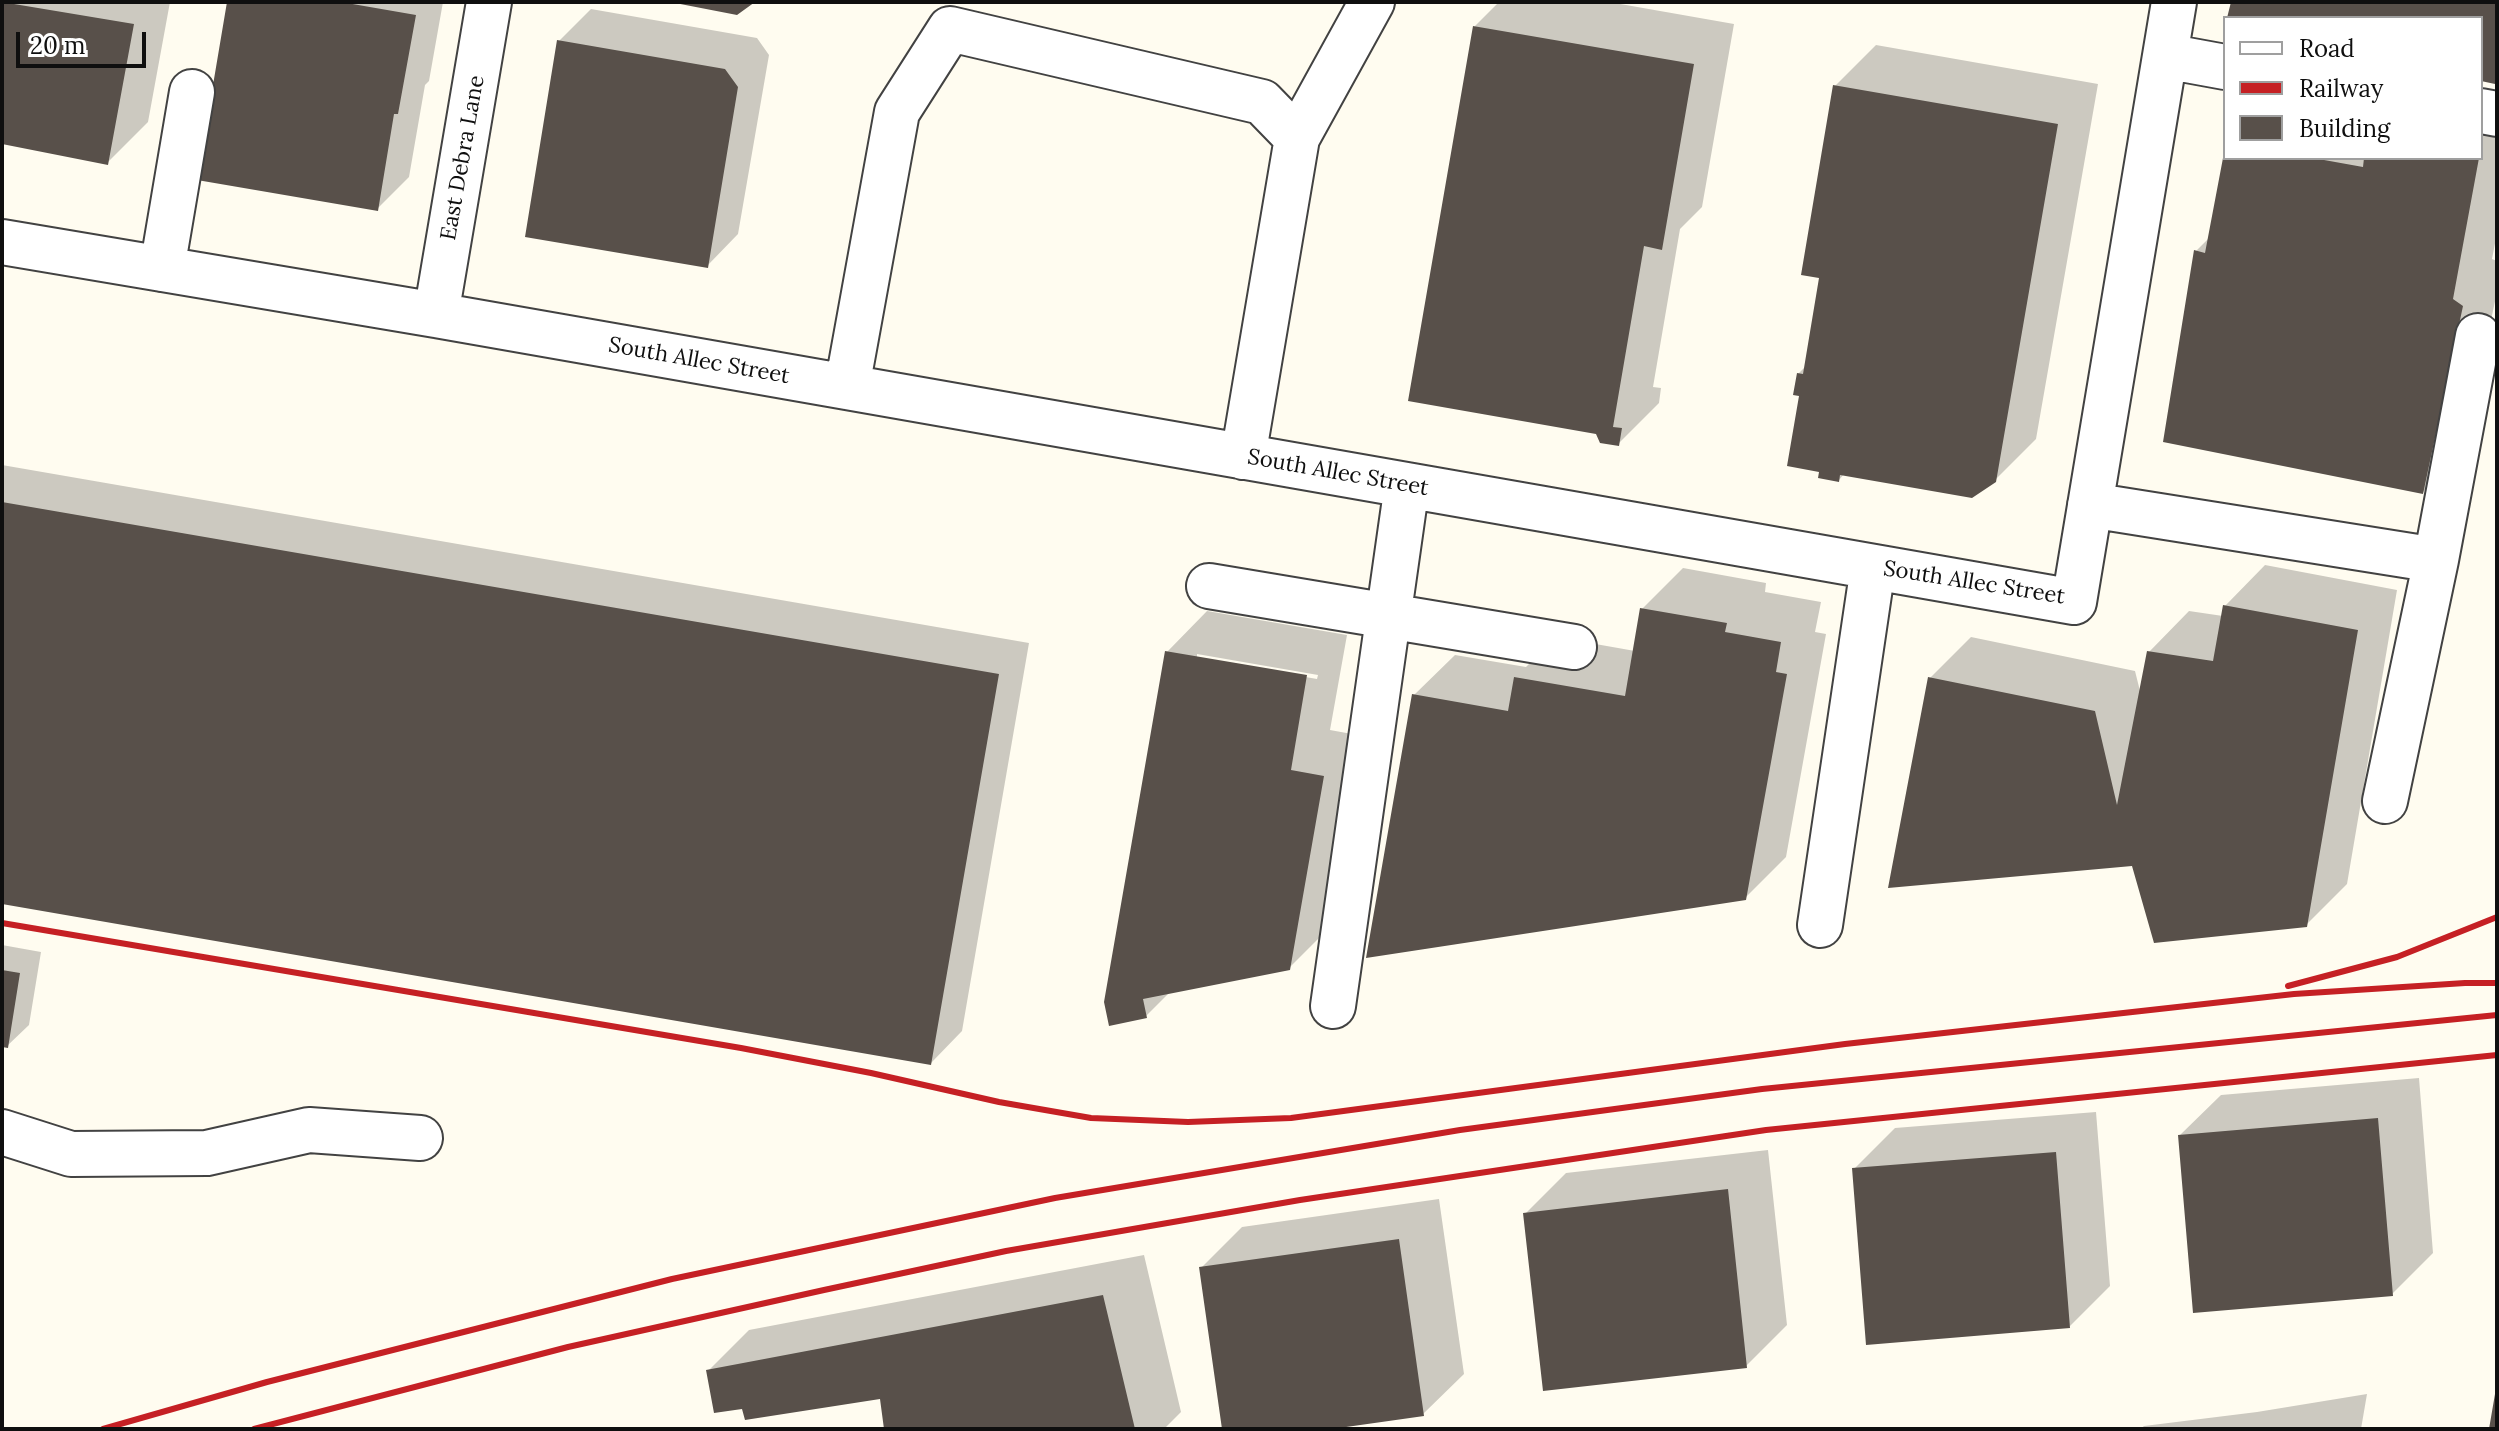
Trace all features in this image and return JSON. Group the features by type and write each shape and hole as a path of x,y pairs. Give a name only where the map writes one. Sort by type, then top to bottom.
{"street":[{"name":"East Debra Lane","path":"436,315 489,2"},
{"path":"1243,457 1297,138 1372,2"},
{"name":"South Allec Street","path":"2,242 2074,602 2174,2"},
{"path":"847,387 897,112 952,16 1262,102 1297,138"},
{"path":"2165,56 2223,67"},
{"path":"162,269 192,92"},
{"path":"2385,801 2436,560 2478,336"},
{"path":"1333,1006 1407,485"},
{"path":"2090,505 2436,560"},
{"path":"1820,925 1873,567"},
{"path":"1209,586 1574,647"},
{"path":"2,1132 71,1154 207,1153 309,1130 420,1138"}],"building":[{"path":"2,2 134,24 108,165 2,144"},
{"path":"227,2 341,2 416,15 398,114 394,114 378,211 197,180"},
{"path":"670,2 755,2 737,15"},
{"path":"2231,2 2497,2 2495,84 2483,81 2483,16 2228,16"},
{"path":"1473,26 1694,64 1662,250 1644,246 1613,427 1622,428 1619,446 1600,443 1596,434 1408,401"},
{"path":"557,40 725,69 738,87 708,268 525,237"},
{"path":"1833,85 2058,124 1996,482 1972,498 1840,475 1839,482 1818,478 1819,472 1787,466 1799,396 1793,395 1797,373 1803,374 1819,278 1801,275"},
{"path":"2223,158 2324,160 2363,167 2364,160 2479,160 2453,299 2463,306 2423,494 2163,442 2194,250 2205,253"},
{"path":"2,502 999,674 931,1065 2,904"},
{"path":"2223,605 2358,630 2307,927 2154,943 2132,866 1888,888 1928,677 2095,711 2117,805 2147,651 2213,661"},
{"path":"1640,608 1727,623 1725,632 1781,642 1776,672 1787,674 1746,900 1366,958 1412,694 1508,711 1514,677 1625,696"},
{"path":"1165,651 1307,675 1291,770 1324,776 1290,970 1143,999 1147,1018 1109,1026 1104,1002"},
{"path":"2,970 20,973 8,1048 2,1047"},
{"path":"2378,1118 2393,1296 2193,1313 2178,1135"},
{"path":"2056,1152 2070,1328 1866,1345 1852,1168"},
{"path":"1728,1189 1747,1368 1543,1391 1523,1213"},
{"path":"1399,1239 1424,1416 1332,1429 1222,1429 1199,1267"},
{"path":"1103,1295 1135,1429 884,1429 880,1399 745,1420 742,1409 714,1413 706,1370"},
{"path":"2495,1394 2497,1429 2489,1429"}],"railway":[{"path":"2288,986 2397,957 2497,917"},
{"path":"2,923 741,1048 1091,1118 1188,1122 1291,1118 1845,1044 2294,994 2497,983"},
{"path":"103,1429 267,1382 672,1279 1055,1198 1460,1130 1762,1089 2497,1015"},
{"path":"254,1429 568,1347 824,1290 1006,1251 1300,1200 1766,1130 2497,1055"}]}
